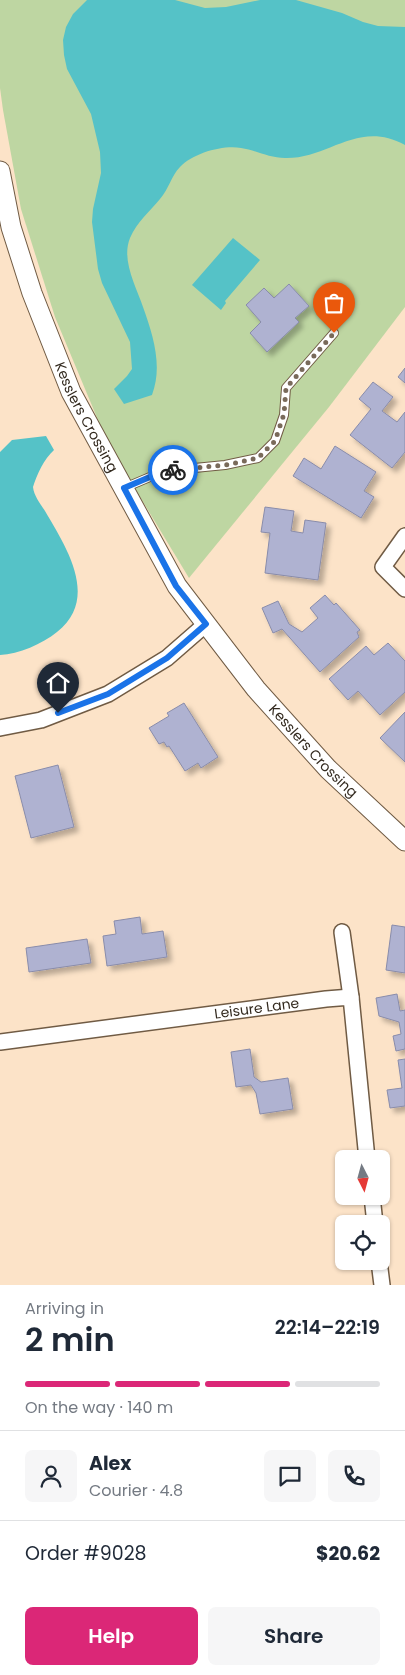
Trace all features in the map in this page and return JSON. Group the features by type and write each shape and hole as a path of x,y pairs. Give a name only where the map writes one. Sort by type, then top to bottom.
{"street":[{"name":"Kesslers Crossing","path":"0,171 11,227 32,293 71,392 176,586 256,689 328,769 405,841"},
{"path":"405,536 383,567 405,589"},
{"path":"0,728 41,720 108,694 167,658 206,624"},
{"path":"342,932 351,997 366,1150"},
{"name":"Leisure Lane","path":"0,1042 326,998 351,997"},
{"path":"380,1270 382,1285"}],"lane":[{"path":"124,488 164,471 226,465 258,458 275,441 284,414 286,388 334,333"}],"green space":[{"path":"0,0 405,0 405,307 329,407 189,578 108,444 55,317 21,209 3,110 0,88"}],"water":[{"path":"87,0 175,0 205,8 226,7 260,0 296,0 342,13 378,26 405,27 405,145 388,138 373,136 344,142 301,157 285,158 273,157 252,150 233,147 200,154 186,162 177,171 163,195 136,227 128,246 127,255 130,273 153,340 157,373 152,395 124,404 114,389 132,369 130,342 102,283 98,269 92,222 101,173 100,152 91,114 67,69 64,55 63,40 66,27 73,14"},
{"path":"233,238 260,260 225,301 226,303 221,310 192,285"},
{"path":"46,436 54,450 41,467 33,487 36,496 62,540 75,572 78,588 76,604 70,619 57,632 37,644 0,655 0,452 12,440"}],"building":[{"path":"289,284 309,306 295,318 299,322 267,352 250,333 261,322 246,305 264,288 274,298"},
{"path":"405,368 405,383 398,377"},
{"path":"373,382 393,397 382,411 397,422 405,412 405,452 392,468 350,435 371,409 359,399"},
{"path":"335,446 376,472 364,491 374,497 361,518 293,476 304,458 321,469"},
{"path":"265,507 294,511 291,531 303,533 305,520 326,523 318,580 265,573 270,533 261,532"},
{"path":"325,595 334,605 336,603 360,630 357,632 359,637 320,672 282,629 273,633 262,608 278,601 289,624 302,632 318,618 310,608"},
{"path":"388,643 405,661 405,692 380,715 358,691 348,700 329,679 366,646 374,655"},
{"path":"184,703 218,757 201,768 198,763 185,771 169,746 167,747 164,742 159,744 149,728 169,716 167,713"},
{"path":"405,712 405,762 380,738"},
{"path":"58,765 74,827 31,838 15,776"},
{"path":"140,917 142,934 163,931 167,957 107,966 103,936 116,934 114,921"},
{"path":"392,925 405,927 405,973 386,970"},
{"path":"87,939 91,963 29,972 26,948"},
{"path":"397,994 400,1011 405,1010 405,1049 396,1051 393,1036 401,1034 399,1022 379,1016 376,998"},
{"path":"250,1049 254,1077 261,1082 288,1078 293,1109 260,1114 256,1093 251,1085 236,1087 231,1052"},
{"path":"405,1059 405,1106 390,1108 387,1090 402,1088 398,1060"}],"way so far":[{"path":"173,470 226,465 258,458 275,441 284,414 286,388 334,333"}],"route":[{"path":"58,713 108,694 167,658 206,624 176,586 124,488 164,471 173,470"}]}
